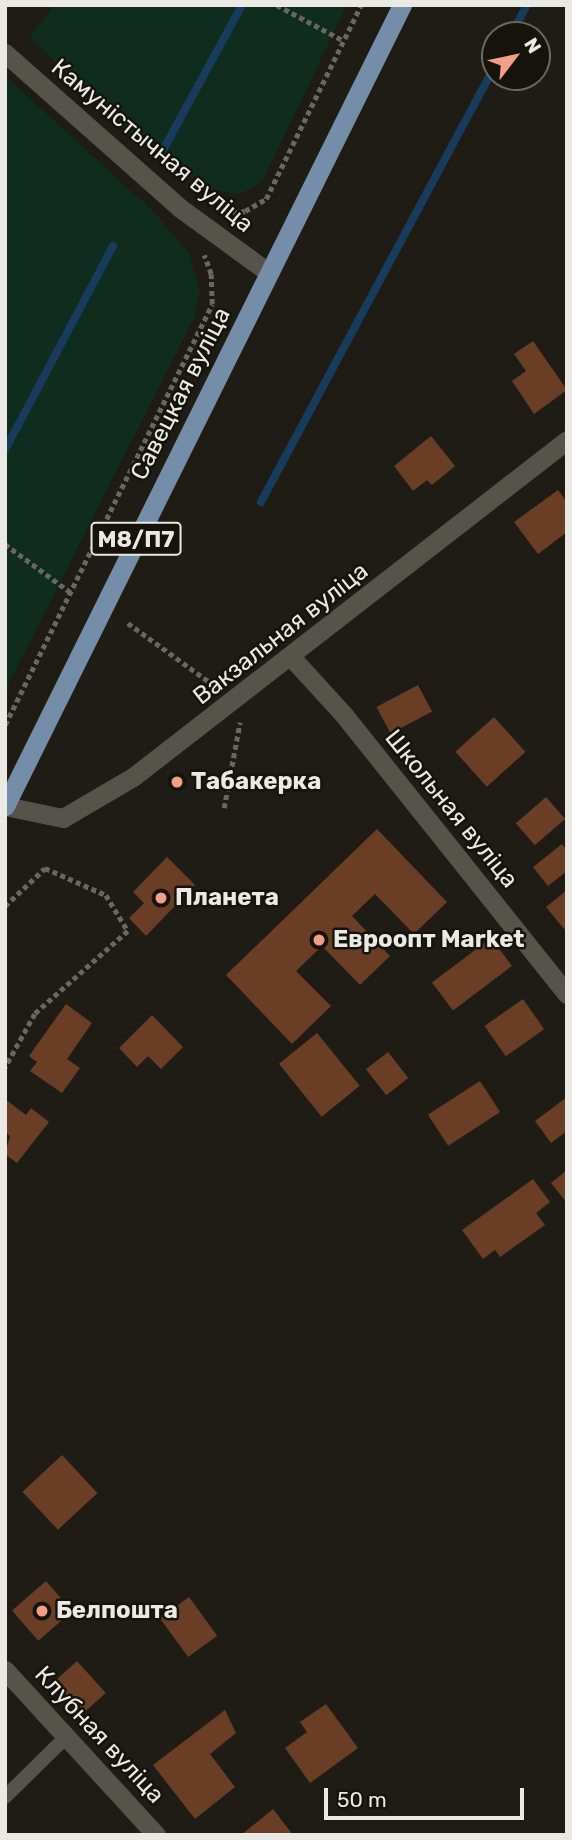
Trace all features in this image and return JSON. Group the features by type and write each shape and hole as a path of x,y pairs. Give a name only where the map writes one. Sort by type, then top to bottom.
{"main road":[{"name":"Савецкая вуліца","path":"5,806 402,5"}],"street":[{"name":"Камуністычная вуліца","path":"5,53 180,208 269,273"},
{"name":"Вакзальная вуліца","path":"5,806 63,818 134,777 292,658 567,440"},
{"name":"Школьная вуліца","path":"292,658 344,715 567,994"},
{"name":"Клубная вуліца","path":"5,1670 156,1835"}],"lane":[{"path":"5,1797 67,1736"}],"path":[{"path":"277,5 344,41"},
{"path":"221,212 245,211 267,199 361,5"},
{"path":"5,725 212,304 211,274 198,245"},
{"path":"5,544 71,592"},
{"path":"128,623 226,694"},
{"path":"224,808 237,757 240,714"},
{"path":"5,906 45,868 106,895 128,931 36,1014 5,1068"}],"green space":[{"path":"54,5 347,5 262,182 240,194 211,190 134,140 30,37"},
{"path":"5,76 154,212 189,253 200,290 194,318 5,691"}],"building":[{"path":"533,341 567,390 534,414 512,381 526,371 514,354"},
{"path":"431,436 455,466 432,485 427,480 413,491 394,466"},
{"path":"558,490 567,502 567,532 538,554 514,522"},
{"path":"418,685 432,711 391,734 377,707"},
{"path":"494,717 525,752 487,787 455,752"},
{"name":"Табакерка","path":"177,774 185,785 178,791 170,779"},
{"path":"546,797 565,819 535,845 516,823"},
{"name":"Евроопт Market","path":"377,829 447,902 414,934 375,894 352,916 390,956 360,985 322,946 296,971 331,1006 292,1044 226,975"},
{"path":"562,844 567,850 567,871 548,886 533,867"},
{"name":"Планета","path":"167,857 195,885 146,936 129,918 144,903 133,892"},
{"path":"567,890 567,927 564,929 546,907"},
{"path":"491,938 512,966 453,1010 432,983"},
{"path":"523,999 544,1029 506,1056 484,1026"},
{"path":"66,1004 92,1023 67,1059 80,1068 62,1093 30,1071 37,1062 29,1056"},
{"path":"152,1015 183,1047 161,1069 148,1056 137,1067 119,1048"},
{"path":"317,1033 360,1086 322,1117 279,1064"},
{"path":"388,1052 408,1078 386,1095 366,1069"},
{"path":"480,1081 500,1112 448,1146 428,1115"},
{"path":"567,1097 567,1131 551,1143 535,1121"},
{"path":"5,1099 26,1115 31,1108 49,1122 17,1163 5,1154 10,1136 5,1132"},
{"path":"567,1170 567,1203 551,1183"},
{"path":"533,1179 550,1202 536,1213 545,1225 500,1257 495,1250 483,1259 462,1230"},
{"path":"62,1455 97,1493 58,1530 23,1492"},
{"name":"Белпошта","path":"46,1581 72,1611 38,1641 12,1611"},
{"path":"189,1597 217,1636 188,1657 160,1618"},
{"path":"77,1661 106,1693 83,1714 54,1682"},
{"path":"326,1704 358,1748 310,1783 285,1748 307,1732 300,1722"},
{"path":"225,1710 236,1733 210,1754 235,1787 195,1819 153,1765"},
{"path":"273,1809 293,1835 241,1835"}],"waterway":[{"path":"163,150 242,5"},
{"path":"518,21 527,5"},
{"path":"261,502 481,91"},
{"path":"5,450 113,246"}],"place":[{"name":"Табакерка","path":"177,782"},
{"name":"Планета","path":"161,898"},
{"name":"Евроопт Market","path":"319,940"},
{"name":"Белпошта","path":"42,1611"}]}
